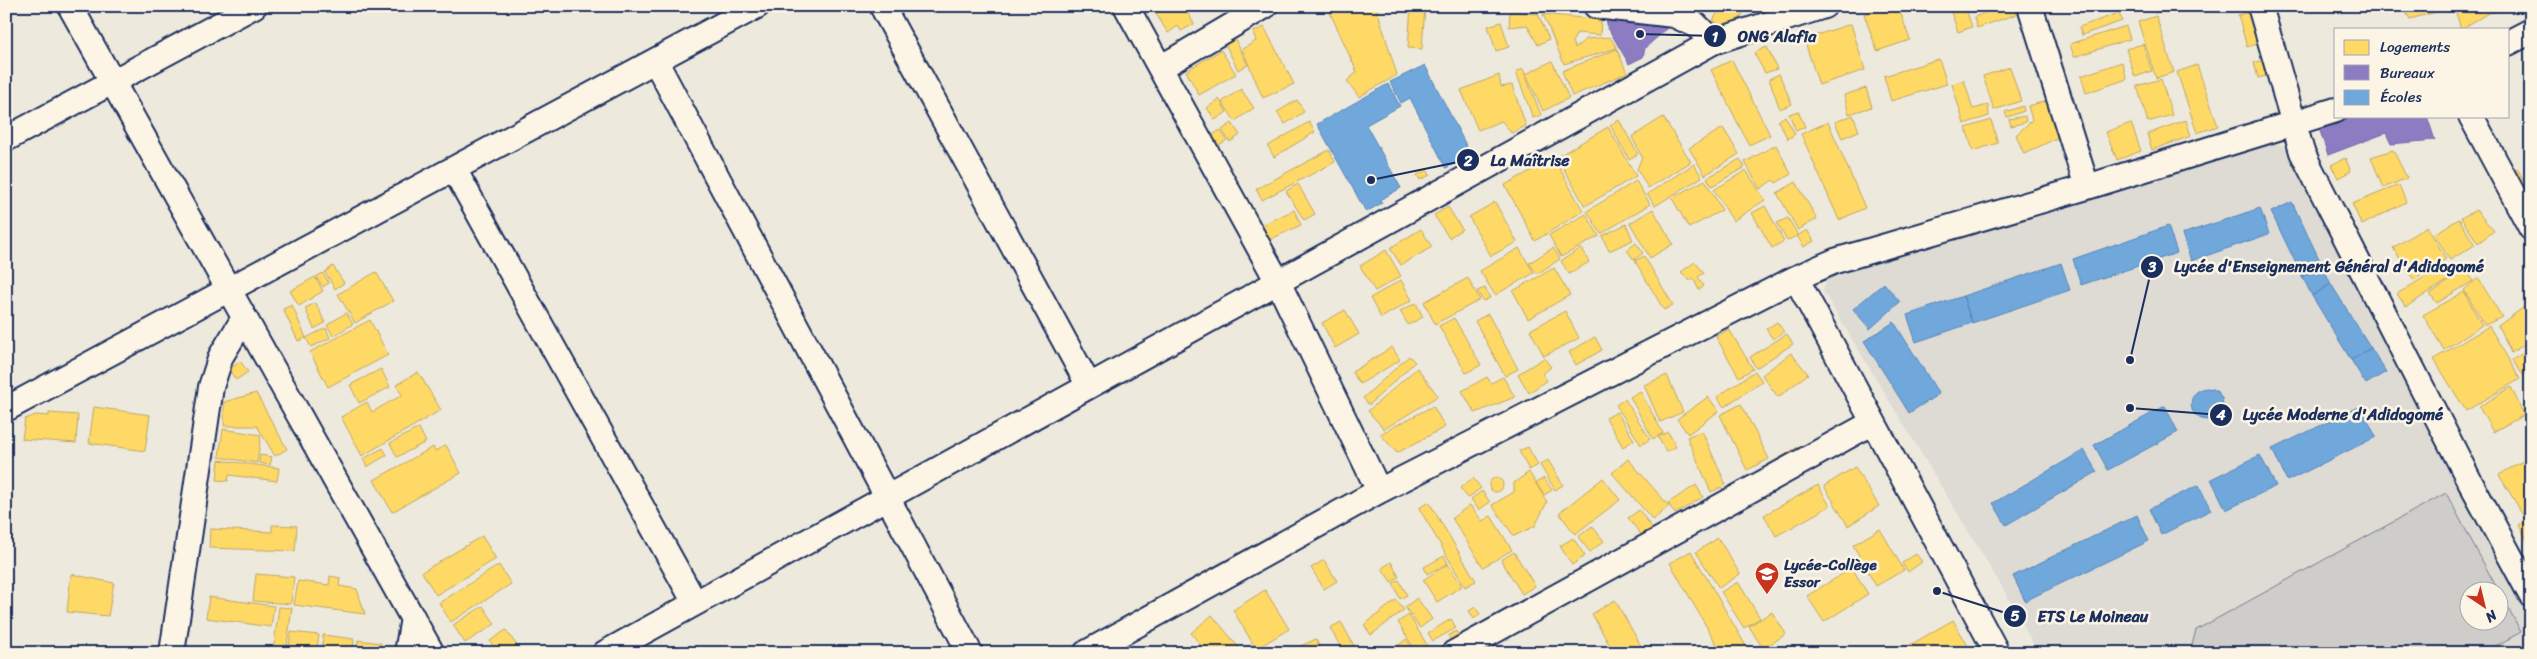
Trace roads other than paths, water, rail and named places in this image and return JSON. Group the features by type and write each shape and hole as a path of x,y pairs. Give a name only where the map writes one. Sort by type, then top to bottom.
{"street":[{"path":"70,6 432,653"},
{"path":"6,139 254,6"},
{"path":"6,409 656,62 757,6"},
{"path":"882,6 1089,386"},
{"path":"1126,6 1278,282 1380,491"},
{"path":"1160,68 1265,6"},
{"path":"1596,6 1674,15 1696,25 1713,42"},
{"path":"605,653 1713,42 1824,6"},
{"path":"2030,6 2087,187"},
{"path":"2260,6 2292,123 2302,152 2470,482 2531,595"},
{"path":"2510,42 2531,31"},
{"path":"656,62 970,653"},
{"path":"1086,653 1380,491 1796,278 1835,261 2087,187 2334,111"},
{"path":"2472,118 2524,199 2531,228"},
{"path":"454,169 695,603"},
{"path":"1796,278 1872,423 1997,653"},
{"path":"172,653 211,387 221,356 244,318"},
{"path":"1469,649 1872,423"},
{"path":"408,653 413,618"}],"place":[{"name":"ONG Alafia","path":"1640,34"},
{"name":"La Maîtrise","path":"1371,180"},
{"name":"Lycée d'Enseignement Général d'Adidogomé","path":"2130,360"},
{"name":"Lycée Moderne d'Adidogomé","path":"2130,408"},
{"name":"ETS Le Moineau","path":"1937,591"},
{"name":"Lycée-Collège Essor","path":"1767,595"}]}
